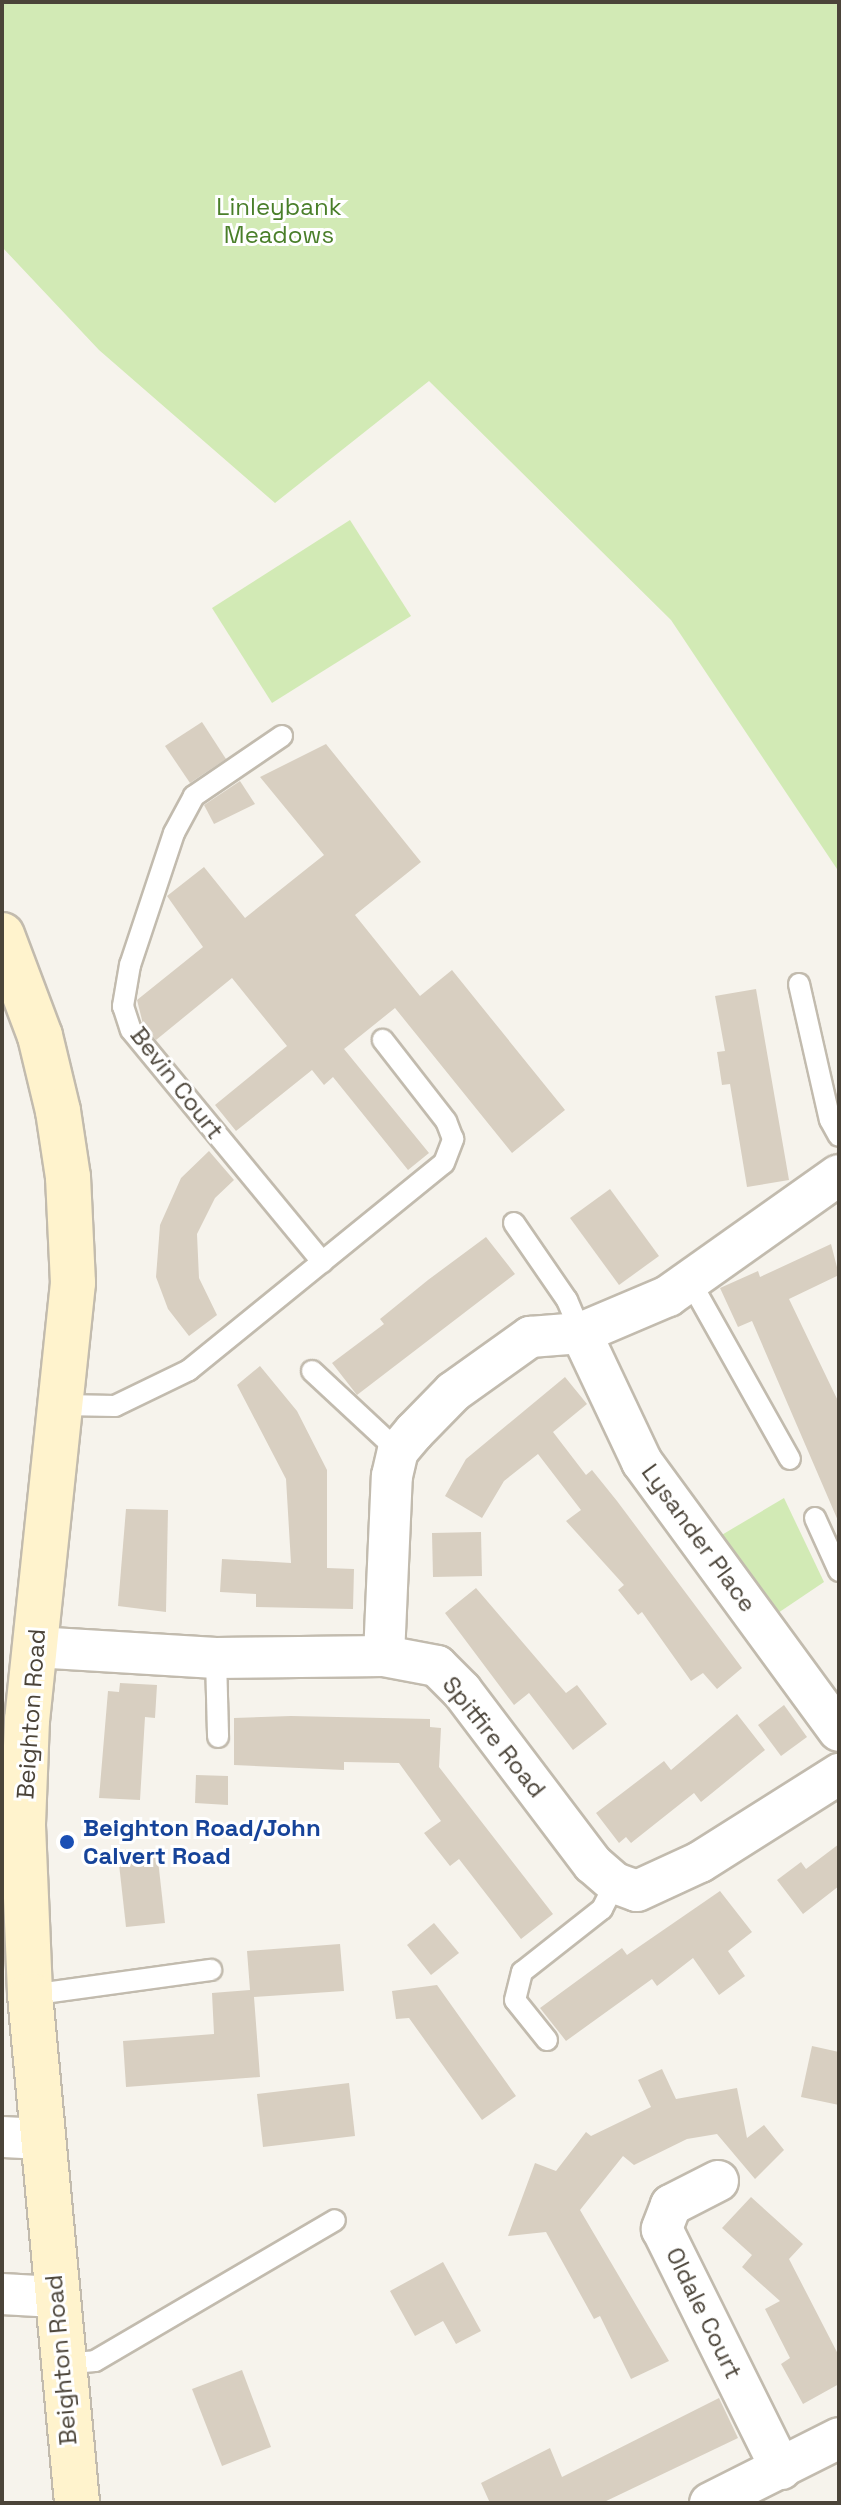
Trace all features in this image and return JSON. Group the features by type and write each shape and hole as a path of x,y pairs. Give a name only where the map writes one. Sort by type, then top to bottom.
{"street":[{"name":"Beighton Road","path":"2,935 48,1064 68,1177 73,1283 63,1405 12,1826 30,1995 22,2138 55,2297 77,2503"},
{"path":"384,1656 392,1476 398,1451 453,1392 530,1337 581,1333 668,1296 839,1175"},
{"name":"Lysander Place","path":"581,1333 642,1462 839,1731"},
{"name":"Spitfire Road","path":"35,1647 216,1658 384,1656 437,1666 462,1691 593,1864 615,1883"},
{"path":"615,1883 637,1891 657,1884 839,1774"},
{"name":"Oldale Court","path":"718,2181 671,2205 662,2229 781,2469"},
{"path":"2,2294 55,2297"},
{"path":"710,2503 839,2438"}],"lane":[{"name":"Bevin Court","path":"282,736 194,796 174,833 144,921 123,1006 131,1030 322,1262"},
{"path":"799,984 830,1120 839,1136"},
{"path":"63,1405 115,1406 154,1390 189,1370 444,1163 451,1150 446,1121 383,1040"},
{"path":"514,1223 567,1300 581,1333"},
{"path":"690,1281 790,1459"},
{"path":"312,1371 398,1451"},
{"path":"815,1518 839,1571"},
{"path":"216,1658 218,1737"},
{"path":"547,2040 515,2000 522,1972 602,1909 615,1883"},
{"path":"30,1995 211,1970"},
{"path":"61,2364 95,2361 335,2220"}],"green space":[{"name":"Linleybank Meadows","path":"2,2 839,2 839,872 671,620 429,381 275,503 99,350 2,247"},
{"path":"350,520 411,616 272,703 212,608"},
{"path":"784,1498 824,1582 778,1613 720,1536"}],"building":[{"path":"202,722 226,759 190,783 165,746"},
{"path":"326,744 421,862 355,915 420,996 452,970 565,1110 512,1153 395,1008 344,1049 429,1153 408,1170 333,1077 324,1085 312,1070 236,1131 215,1105 287,1046 232,978 156,1040 143,1024 137,1000 203,947 167,896 204,867 245,918 324,855 260,777"},
{"path":"240,781 255,804 214,824 204,805"},
{"path":"756,989 789,1180 747,1187 730,1084 722,1085 717,1052 725,1051 715,996"},
{"path":"209,1151 234,1180 215,1198 197,1234 199,1278 217,1315 189,1336 168,1309 156,1277 160,1225 181,1178"},
{"path":"610,1189 659,1256 619,1285 570,1218"},
{"path":"486,1237 515,1274 357,1395 332,1363 384,1324 380,1319"},
{"path":"831,1244 839,1275 789,1299 839,1403 839,1523 752,1321 738,1327 720,1288 758,1271 760,1277"},
{"path":"260,1366 297,1411 327,1470 327,1568 354,1569 353,1609 256,1607 256,1594 220,1592 222,1559 291,1563 286,1479 237,1385"},
{"path":"565,1377 587,1404 553,1432 586,1475 592,1470 617,1501 742,1668 717,1689 703,1673 691,1681 642,1612 638,1615 618,1590 624,1585 566,1521 581,1510 538,1454 504,1481 482,1518 445,1496 466,1459"},
{"path":"126,1509 168,1510 166,1612 118,1606"},
{"path":"481,1532 482,1576 433,1577 432,1533"},
{"path":"476,1588 566,1693 577,1685 607,1724 573,1750 529,1693 514,1705 445,1613"},
{"path":"120,1683 157,1685 155,1718 145,1717 140,1800 99,1798 108,1691 119,1692"},
{"path":"784,1705 807,1737 781,1756 758,1725"},
{"path":"737,1714 765,1750 701,1802 694,1793 631,1843 626,1837 619,1843 596,1813 664,1761 671,1770"},
{"path":"234,1718 430,1719 430,1727 441,1728 439,1767 553,1914 521,1939 459,1859 450,1866 424,1833 441,1821 399,1763 344,1762 344,1770 234,1765"},
{"path":"196,1775 228,1776 228,1805 195,1803"},
{"path":"839,1844 839,1886 803,1914 777,1880 801,1862 806,1869"},
{"path":"157,1851 165,1923 126,1927 118,1855"},
{"path":"720,1891 752,1932 728,1951 745,1976 719,1995 693,1958 657,1986 652,1979 566,2041 540,2008 622,1948 627,1955"},
{"path":"434,1923 459,1953 431,1975 407,1945"},
{"path":"340,1944 344,1991 254,1997 260,2077 126,2087 123,2041 214,2034 212,1993 250,1990 247,1951"},
{"path":"437,1985 516,2096 482,2120 409,2018 396,2019 392,1991"},
{"path":"812,2046 839,2052 839,2105 801,2097"},
{"path":"662,2069 676,2099 737,2088 747,2138 764,2125 784,2150 755,2179 717,2134 687,2139 634,2165 623,2156 580,2210 669,2361 631,2379 600,2316 594,2319 546,2232 508,2236 535,2163 556,2171 586,2132 591,2136 651,2107 638,2080"},
{"path":"349,2083 355,2136 263,2147 257,2094"},
{"path":"751,2197 803,2244 789,2259 839,2356 839,2384 803,2404 781,2364 790,2358 765,2309 780,2301 742,2267 752,2255 722,2228"},
{"path":"443,2262 481,2331 456,2344 443,2321 415,2336 390,2291"},
{"path":"242,2370 271,2447 222,2466 192,2389"},
{"path":"719,2398 738,2438 602,2503 490,2503 481,2483 550,2448 562,2477"}],"place":[{"name":"Beighton Road/John Calvert Road","path":"67,1842"}]}
